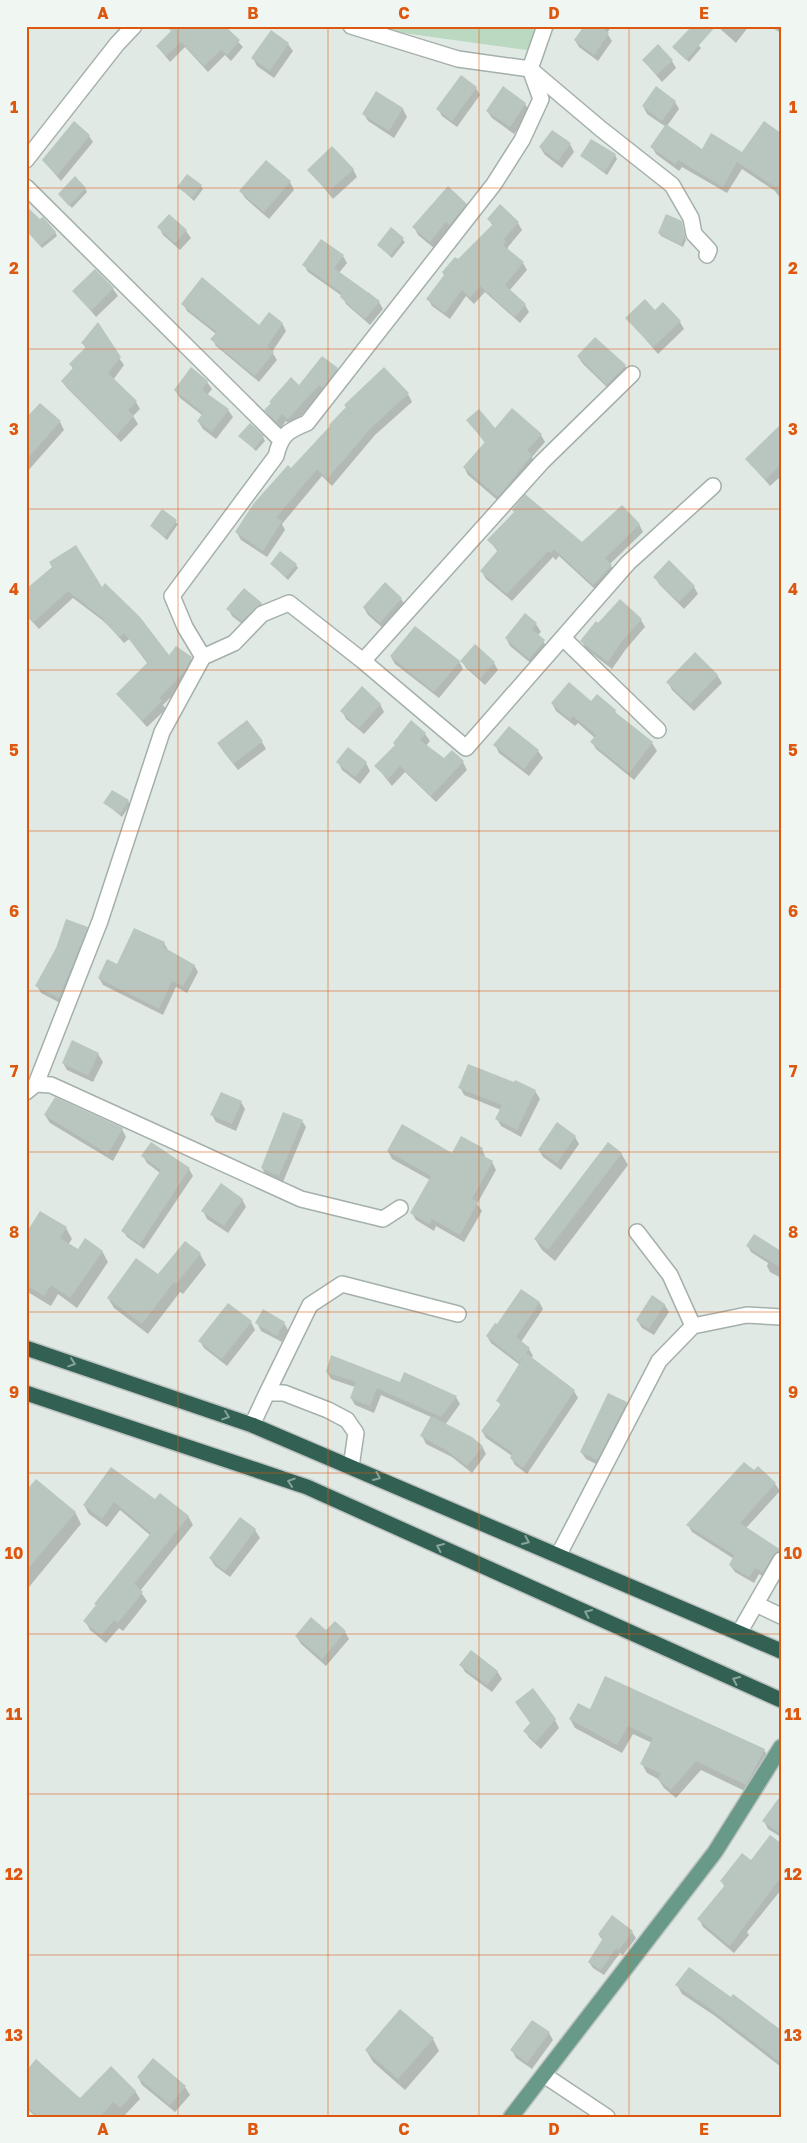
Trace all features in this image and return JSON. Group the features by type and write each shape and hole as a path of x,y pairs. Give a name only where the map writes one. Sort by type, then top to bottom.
{"highway":[{"path":"26,1348 252,1425 559,1554 781,1651"},
{"path":"26,1393 307,1487 781,1700"}],"main road":[{"path":"511,2117 715,1852 781,1747"}],"street":[{"path":"26,160 117,44 134,26"},
{"path":"351,26 458,60 530,68 601,129 672,185 691,218 694,234 709,250 707,255"},
{"path":"203,657 184,627 172,596 276,456 280,439 294,428 307,423 494,184 522,140 541,99 530,68 544,26"},
{"path":"26,187 280,439"},
{"path":"363,661 542,462 632,374"},
{"path":"31,1088 100,922 162,732 203,657 234,643 262,614 289,603 363,661 466,748 628,563 713,486"},
{"path":"563,638 658,730"},
{"path":"31,1088 51,1085 301,1199 383,1219 400,1208"},
{"path":"637,1232 670,1275 693,1326"},
{"path":"252,1425 310,1305 342,1284 458,1314"},
{"path":"559,1554 659,1361 693,1326 747,1315 781,1317"},
{"path":"267,1394 284,1393 347,1420 356,1433 352,1467"},
{"path":"739,1633 781,1560"},
{"path":"756,1604 781,1616"},
{"path":"544,2075 607,2117"}],"green space":[{"path":"371,26 557,26 534,51 374,29"}],"building":[{"path":"166,26 225,26 240,40 227,55 221,50 204,66 181,42 166,56 156,46 171,31"},
{"path":"584,26 599,26 609,33 594,55 574,40"},
{"path":"692,26 716,26 686,60 672,47"},
{"path":"271,30 289,43 270,71 251,58"},
{"path":"658,44 673,60 657,75 642,60"},
{"path":"461,75 477,87 452,121 436,109"},
{"path":"503,86 526,103 510,127 486,111"},
{"path":"656,86 676,101 662,121 642,106"},
{"path":"376,91 403,108 389,131 362,114"},
{"path":"74,121 90,135 57,176 42,160"},
{"path":"764,121 781,133 781,191 737,162 723,187 678,160 675,164 650,147 666,124 702,149 711,133 742,152"},
{"path":"552,130 571,143 558,161 539,147"},
{"path":"591,139 616,154 605,172 580,156"},
{"path":"332,146 354,169 328,192 307,170"},
{"path":"266,160 291,181 264,212 239,191"},
{"path":"187,174 202,185 192,198 177,187"},
{"path":"75,176 86,188 69,206 58,194"},
{"path":"448,186 467,204 449,225 446,222 430,242 412,227"},
{"path":"500,204 519,222 504,239 506,242 503,245 524,262 505,285 526,304 515,317 480,286 470,298 462,290 445,313 426,299 444,275 442,272 455,257 458,259 493,224 487,219"},
{"path":"26,206 40,219 43,217 56,232 40,246 26,230"},
{"path":"169,214 187,230 175,243 157,227"},
{"path":"666,214 682,221 685,236 681,245 658,233"},
{"path":"391,227 404,238 390,256 377,245"},
{"path":"321,239 344,255 334,268 380,301 365,319 340,297 342,293 302,265"},
{"path":"95,269 114,288 91,311 72,291"},
{"path":"202,277 259,325 269,312 283,323 267,346 274,352 255,376 210,339 217,332 181,304"},
{"path":"645,299 655,310 663,302 681,321 653,347 625,318"},
{"path":"98,322 121,357 108,373 137,401 128,410 134,416 116,436 61,381 73,368 69,364 86,347 81,343"},
{"path":"595,337 626,365 607,385 577,356"},
{"path":"322,356 338,368 323,388 319,385 288,419 282,414 276,422 264,410 271,403 269,402 291,377 299,385"},
{"path":"191,367 208,381 202,390 229,409 212,432 197,421 203,413 174,390"},
{"path":"384,367 409,393 371,428 327,479 317,469 276,518 282,521 263,551 235,532 254,503 288,465 291,468 346,407 344,405"},
{"path":"40,403 61,421 26,460 26,418"},
{"path":"512,408 542,434 527,450 532,455 498,497 463,467 485,442 466,420 479,409 495,428"},
{"path":"250,423 264,436 254,449 238,436"},
{"path":"781,424 781,465 765,480 745,459"},
{"path":"525,494 582,542 622,505 640,524 605,558 612,565 593,585 554,549 551,553 548,551 507,594 480,571 498,550 487,540 514,512 512,510"},
{"path":"162,509 177,520 165,537 150,526"},
{"path":"76,545 102,587 105,583 140,617 169,655 176,646 192,657 184,672 159,698 162,701 142,721 116,694 148,662 124,633 120,637 103,621 104,619 68,591 34,622 26,614 26,589 52,567 49,562"},
{"path":"280,551 297,564 286,577 270,564"},
{"path":"669,560 695,586 679,602 653,577"},
{"path":"385,582 402,598 380,623 363,607"},
{"path":"244,588 262,603 242,621 226,609"},
{"path":"620,599 642,619 622,641 608,662 580,641 596,621 598,623"},
{"path":"525,613 537,623 532,629 545,640 529,659 505,638"},
{"path":"415,626 460,661 434,692 390,656"},
{"path":"475,644 495,662 480,679 460,661"},
{"path":"695,652 718,675 690,704 666,682"},
{"path":"569,682 591,701 597,694 616,710 615,712 653,742 629,773 590,742 596,735 573,716 570,720 551,703"},
{"path":"362,686 381,704 359,728 340,711"},
{"path":"247,720 263,741 233,764 217,743"},
{"path":"411,720 426,733 420,740 444,758 452,750 464,761 431,796 400,766 388,779 374,766 395,745 393,743"},
{"path":"509,726 539,750 524,769 493,745"},
{"path":"348,747 367,762 355,777 336,762"},
{"path":"112,790 129,800 120,814 103,803"},
{"path":"66,919 88,927 59,998 35,986 56,948"},
{"path":"134,928 165,942 163,947 195,965 183,986 172,981 159,1009 98,978 107,959 117,964"},
{"path":"72,1040 99,1053 88,1076 62,1063"},
{"path":"468,1064 514,1082 515,1080 536,1090 517,1130 495,1119 502,1105 458,1088"},
{"path":"221,1092 242,1101 232,1124 210,1115"},
{"path":"55,1097 123,1128 108,1154 44,1115"},
{"path":"283,1112 303,1120 279,1176 261,1168"},
{"path":"557,1122 576,1136 557,1163 538,1150"},
{"path":"402,1124 452,1153 461,1136 483,1148 480,1154 493,1161 472,1199 478,1202 460,1235 432,1219 429,1224 410,1213 431,1176 387,1151"},
{"path":"151,1142 190,1168 140,1244 121,1231 161,1170 141,1156"},
{"path":"608,1142 622,1153 548,1250 534,1239"},
{"path":"221,1183 243,1199 224,1226 201,1211"},
{"path":"40,1211 67,1227 60,1238 78,1249 85,1238 103,1251 70,1298 51,1285 44,1296 26,1285 26,1233"},
{"path":"754,1234 781,1251 781,1268 746,1246"},
{"path":"185,1241 201,1253 176,1284 174,1282 142,1324 107,1298 136,1258 158,1274"},
{"path":"521,1289 540,1302 516,1337 530,1348 526,1353 575,1390 523,1468 510,1458 513,1453 481,1431 501,1404 496,1401 524,1356 519,1362 486,1336 495,1323 497,1324"},
{"path":"652,1295 665,1304 649,1329 636,1320"},
{"path":"228,1303 252,1321 222,1359 198,1341"},
{"path":"263,1309 285,1322 277,1336 255,1323"},
{"path":"331,1355 400,1382 404,1372 457,1396 441,1417 377,1388 370,1406 350,1398 356,1382 326,1372"},
{"path":"608,1393 627,1402 597,1460 580,1452"},
{"path":"431,1416 472,1437 483,1446 467,1466 446,1450 420,1436"},
{"path":"744,1462 754,1470 758,1466 776,1483 740,1523 781,1550 773,1555 763,1573 755,1568 749,1577 729,1565 734,1555 686,1525"},
{"path":"111,1467 155,1499 160,1493 189,1516 134,1584 143,1592 118,1623 114,1620 101,1636 83,1621 96,1605 94,1604 151,1533 114,1502 102,1519 83,1505"},
{"path":"36,1479 76,1512 26,1571 26,1491"},
{"path":"240,1517 256,1529 225,1571 209,1558"},
{"path":"311,1617 326,1630 335,1621 346,1631 322,1659 295,1636"},
{"path":"471,1650 498,1671 487,1685 459,1665"},
{"path":"605,1676 765,1749 746,1785 696,1761 671,1790 657,1779 661,1774 640,1764 653,1738 628,1726 617,1745 569,1719 578,1703 590,1709"},
{"path":"533,1688 556,1719 536,1742 523,1731 530,1723 515,1702"},
{"path":"781,1795 781,1834 762,1821"},
{"path":"770,1835 781,1843 781,1877 730,1946 697,1919 725,1885 720,1881 742,1853 751,1860"},
{"path":"612,1915 633,1931 619,1950 616,1948 601,1970 588,1962 603,1938 598,1934"},
{"path":"689,1967 731,1997 733,1994 781,2030 781,2063 708,2007 675,1985"},
{"path":"400,2009 434,2038 398,2079 365,2050"},
{"path":"532,2020 550,2032 527,2063 510,2050"},
{"path":"153,2058 186,2086 170,2105 137,2077"},
{"path":"36,2059 80,2098 111,2066 136,2091 120,2108 113,2102 100,2117 39,2117 26,2106 26,2071"}]}
